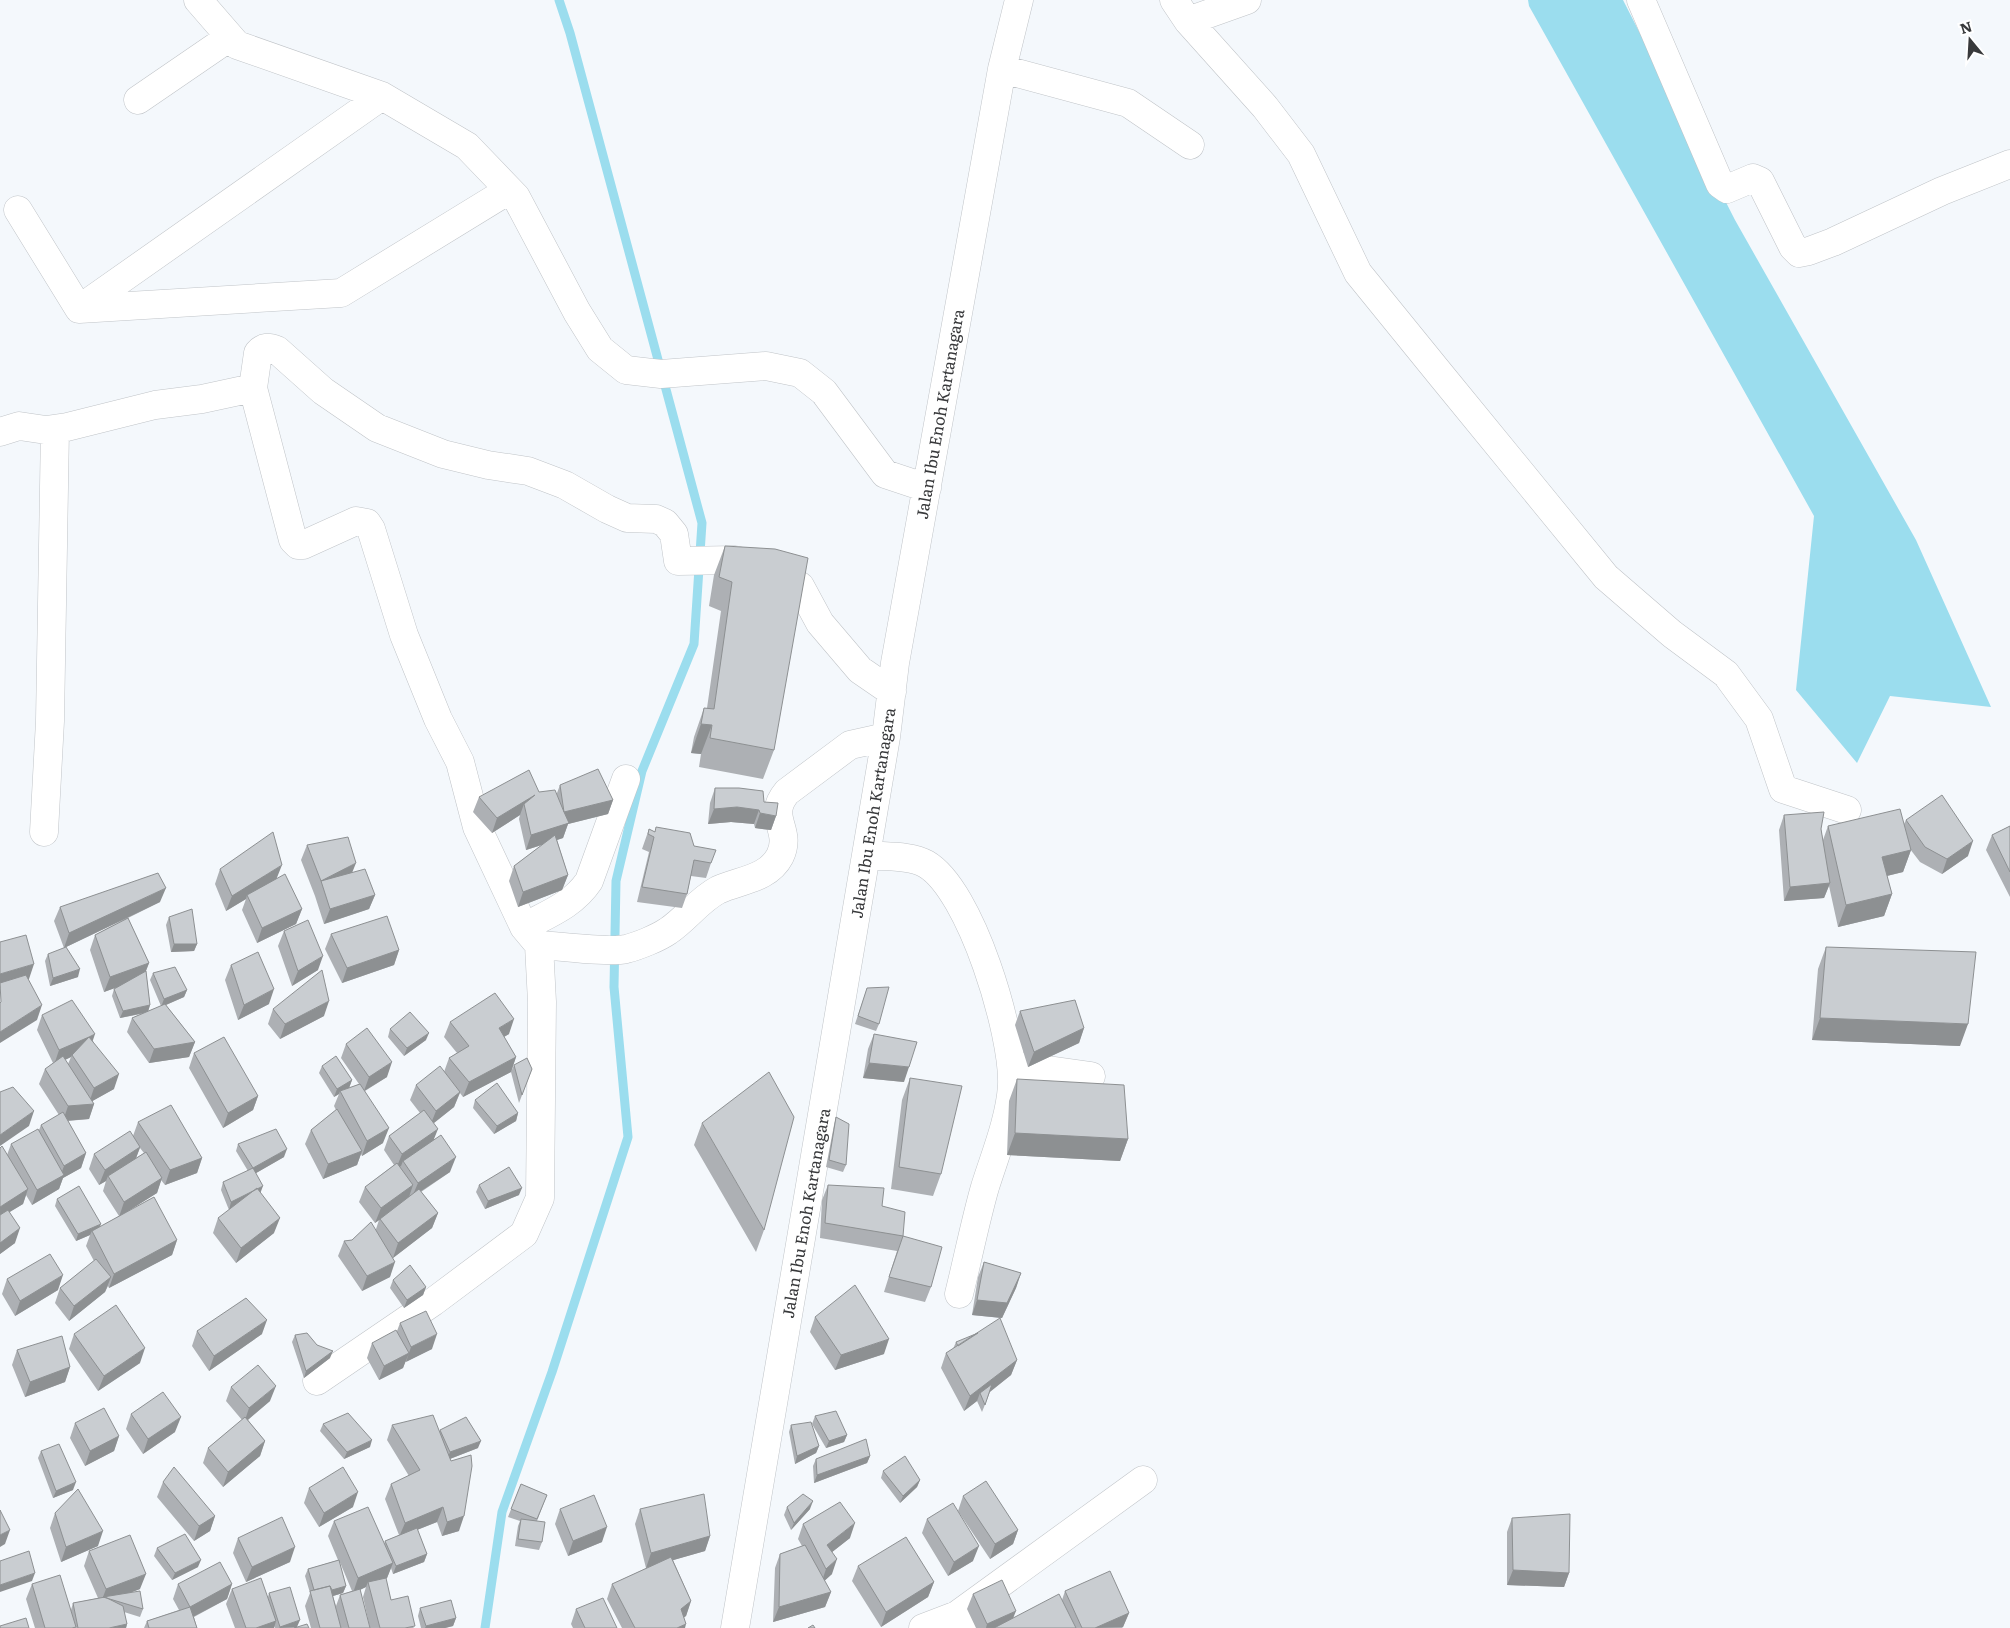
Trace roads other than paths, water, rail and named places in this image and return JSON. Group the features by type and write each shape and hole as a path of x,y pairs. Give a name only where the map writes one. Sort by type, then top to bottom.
{"street":[{"path":"198,0 237,45 382,96 467,146 516,197 577,312 600,349 626,370 661,374 689,370 766,366 800,372 824,392 885,474 927,488"},
{"name":"Jalan Ibu Enoh Kartanagara","path":"735,1628 927,488 1002,69 1019,0"},
{"path":"1181,10 1247,0"},
{"path":"1641,0 1720,184 1727,189 1752,178 1760,181 1793,247 1799,252 1809,252 1834,242 1942,191 2010,164"},
{"path":"1181,10 1265,107 1301,154 1358,273 1606,577 1672,634 1726,674 1759,719 1783,788 1847,810"},
{"path":"138,100 230,37"},
{"path":"1002,69 1128,103 1190,145"},
{"path":"79,309 382,96"},
{"path":"79,309 341,293 509,190"},
{"path":"18,210 79,309"},
{"path":"317,1381 433,1302 524,1234 540,1198 542,1002 531,936 478,827 460,762 438,719 404,635 371,529 367,523 356,521 304,544 298,545 293,540 252,388 258,353 262,349 269,347 277,350 323,391 377,428 443,454 528,471 565,485 606,509 627,518 656,519 665,523 674,534 678,561 710,562 735,560 769,568 800,586 820,623 860,670 892,692"},
{"path":"0,432 19,426 46,430 55,429 155,405 202,399 252,388"},
{"path":"44,832 50,721 55,429"},
{"path":"531,936 590,948 625,949 668,931 685,915 718,890 770,870 780,855 785,838 777,815 780,800 787,792 850,745 886,737"},
{"path":"531,936 583,890 589,881 626,779"},
{"path":"866,855 915,860 926,864 942,878 954,893 978,940 991,977 1011,1065 1012,1086 1007,1112 984,1190 959,1294"},
{"path":"1011,1065 1091,1076"},
{"path":"923,1628 963,1621 1143,1480"}],"water":[{"path":"1528,0 1623,0 1735,220 1916,540 1991,707 1890,696 1857,763 1796,690 1814,516 1529,6"}],"waterway":[{"path":"485,1628 502,1512 552,1372 628,1137 614,987 616,881 642,771 694,644 702,523 570,33 559,0"}]}
